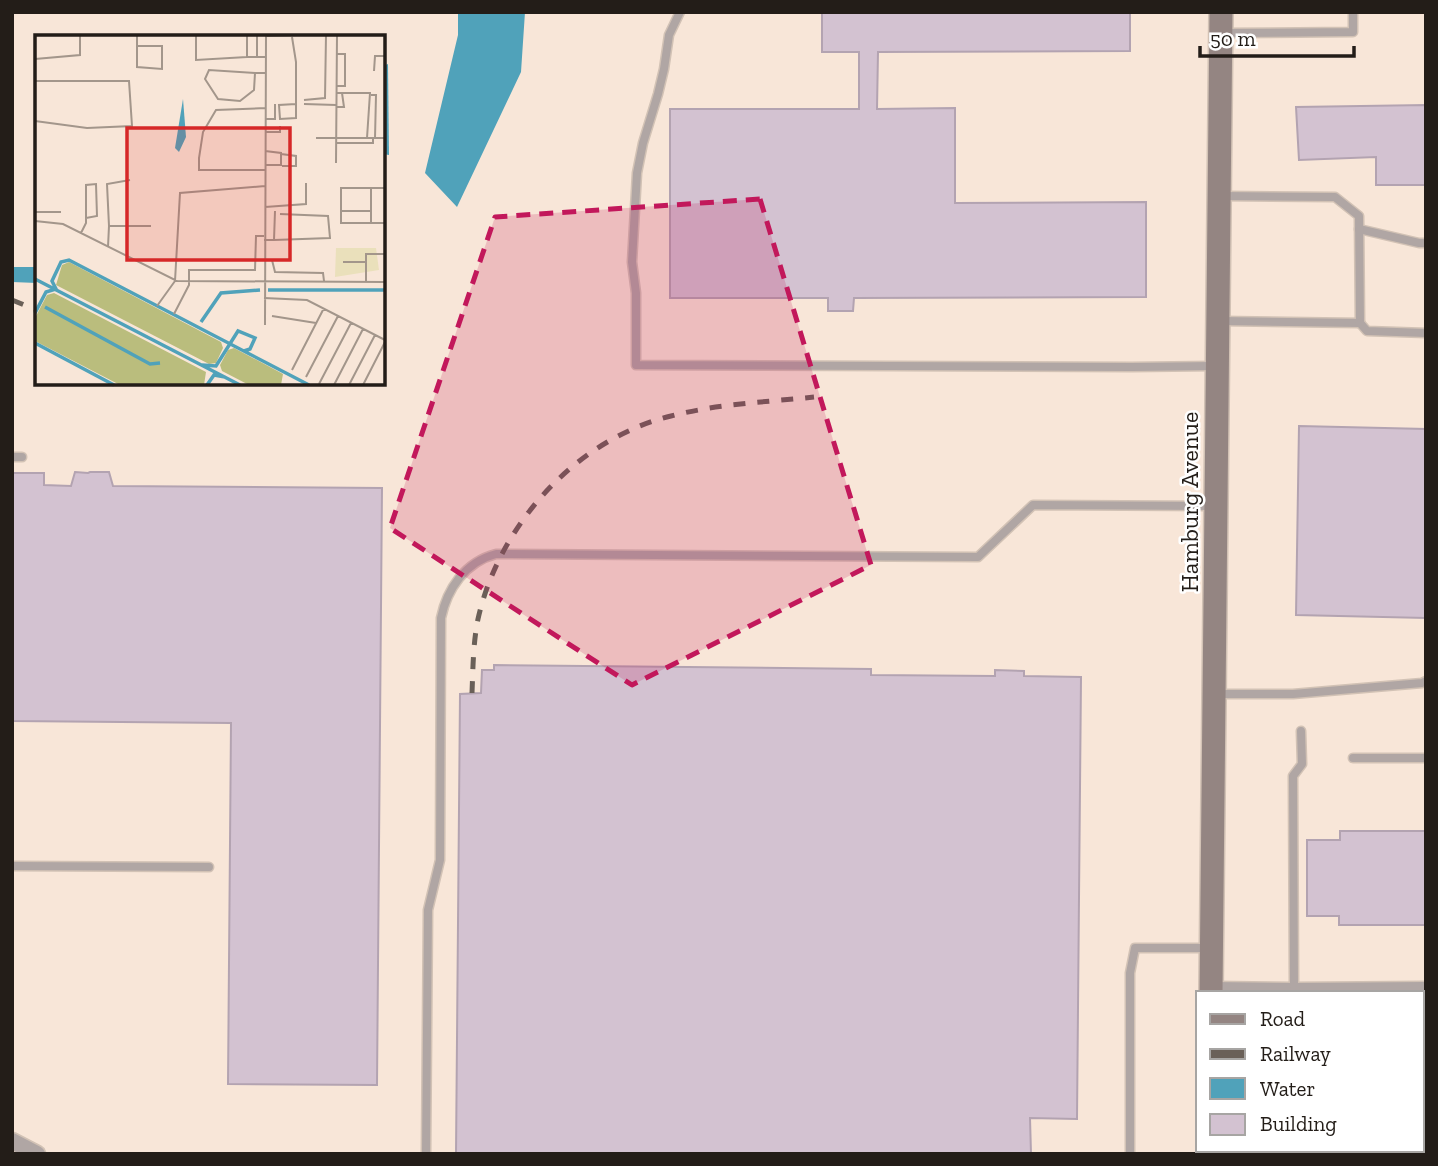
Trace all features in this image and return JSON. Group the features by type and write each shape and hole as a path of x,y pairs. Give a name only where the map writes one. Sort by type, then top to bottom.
{"street":[{"name":"Hamburg Avenue","path":"1211,989 1221,22"},
{"path":"12,1141 37,1154"}],"lane":[{"path":"680,12 668,35 664,69 637,173 632,262 636,293 636,365 1217,366"},
{"path":"1221,22 1353,32 1353,12"},
{"path":"1219,196 1335,197 1359,216 1360,323 1367,331 1426,332"},
{"path":"1359,229 1426,243"},
{"path":"1217,321 1360,323"},
{"path":"426,1154 428,909 440,860 441,618 444,603 453,586 473,564 496,554 978,557 1033,505 1216,506"},
{"path":"1215,694 1293,694 1422,684 1426,681"},
{"path":"1294,987 1293,776 1302,764 1301,731"},
{"path":"1353,758 1426,758"},
{"path":"12,866 209,867"},
{"path":"1130,1154 1130,973 1135,948 1212,948"},
{"path":"1211,989 1426,986"}],"highlighted area":[{"path":"760,199 871,565 632,685 390,528 495,217"}],"water":[{"path":"458,12 525,12 521,72 457,207 425,173 458,35"},
{"path":"388,64 389,155 385,154 385,65"},
{"path":"12,267 35,267 35,283 12,282"}],"building":[{"path":"822,12 1130,12 1130,51 878,52 877,109 955,108 955,203 1146,202 1146,297 854,298 853,311 828,311 828,298 670,298 670,109 859,109 859,52 822,52"},
{"path":"1426,105 1426,185 1376,185 1376,157 1299,160 1296,107"},
{"path":"1299,426 1426,429 1426,618 1296,615"},
{"path":"75,472 109,472 113,486 382,488 377,1085 228,1084 231,723 12,721 12,473 44,473 44,485 71,486"},
{"path":"494,665 871,669 871,675 995,676 995,670 1024,671 1024,676 1081,677 1077,1119 1030,1118 1031,1154 456,1154 460,694 481,693 482,670 494,670"},
{"path":"1340,831 1426,831 1426,925 1339,925 1339,916 1307,916 1307,840 1340,840"}],"railway":[{"path":"12,300 35,309"},
{"path":"472,693 476,628 488,584 523,520 547,491 574,466 604,444 636,427 671,416 724,406 814,397"}]}
